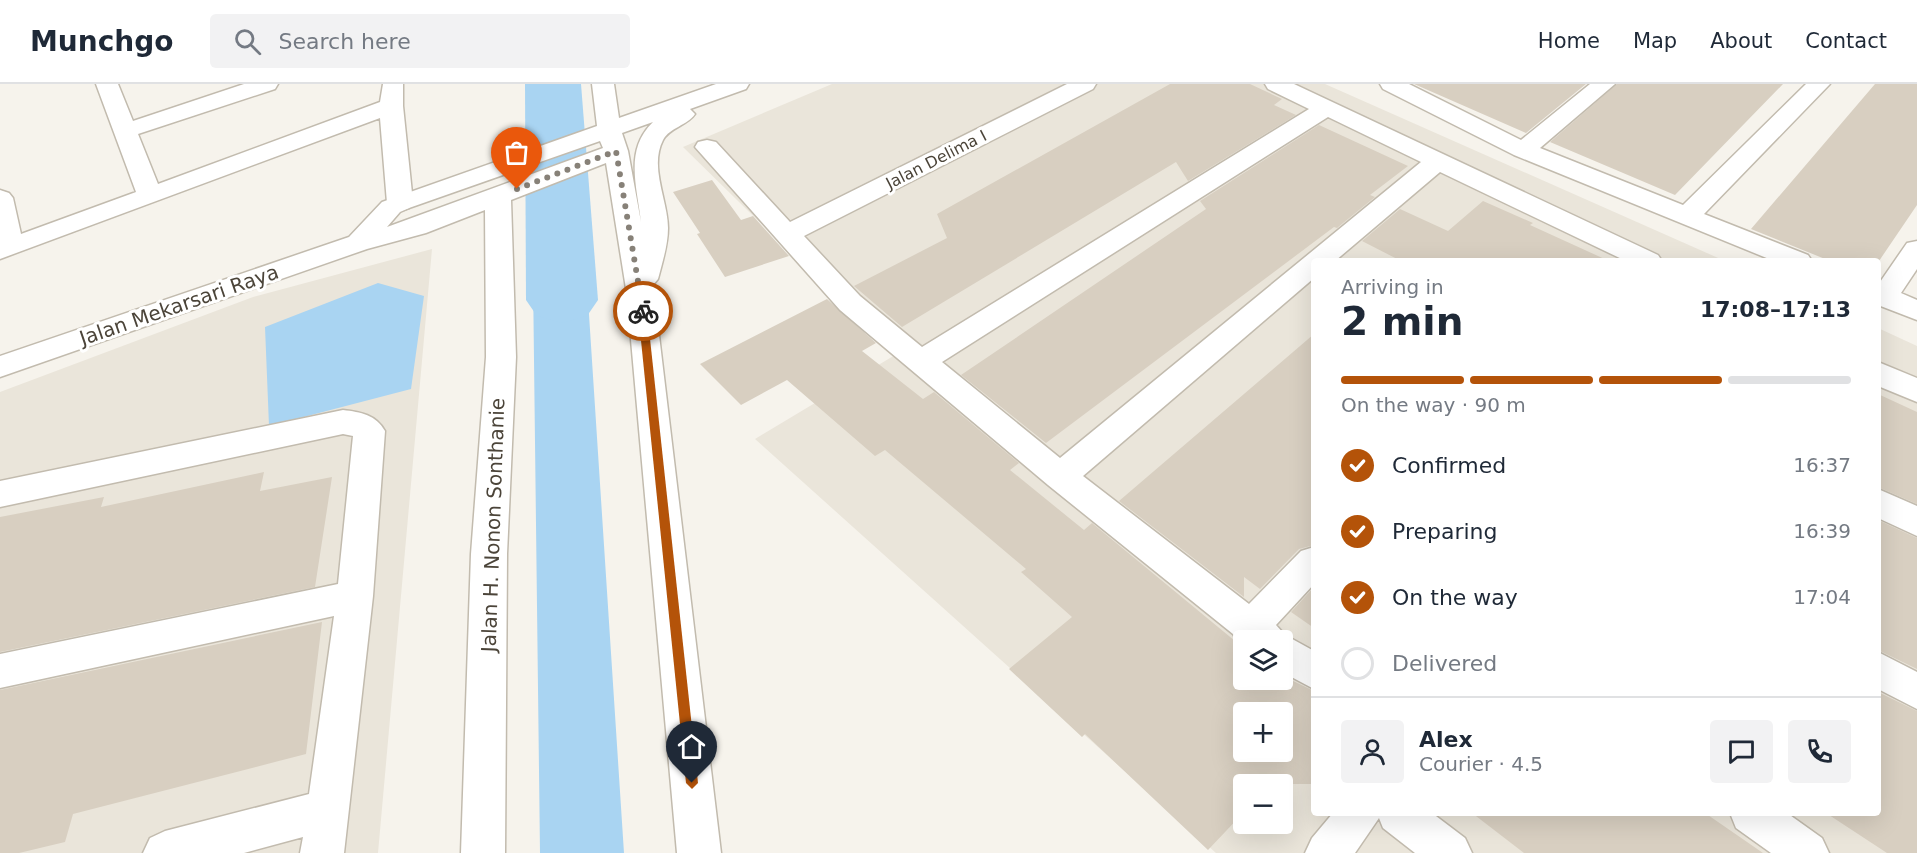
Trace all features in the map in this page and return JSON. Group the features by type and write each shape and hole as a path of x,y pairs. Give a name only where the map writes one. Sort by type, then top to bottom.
{"street":[{"path":"107,84 150,196"},
{"path":"125,131 267,84"},
{"path":"603,84 603,145 641,295 699,853"},
{"path":"358,243 391,207 603,145 737,84"},
{"path":"641,295 656,228 644,152 654,135 673,117 721,98 737,84"},
{"name":"Jalan Delima I","path":"787,234 1085,84"},
{"path":"1276,84 1438,161 1612,254 1633,258"},
{"path":"1391,84 1523,150 1791,258"},
{"path":"1523,150 1604,84"},
{"path":"1688,215 1819,84"},
{"path":"0,198 5,249 150,196 392,95 407,201"},
{"path":"920,362 1325,109"},
{"name":"Jalan Mekarsari Raya","path":"0,367 358,243 417,227 497,197 603,145"},
{"path":"707,147 850,303 1060,476 1253,630"},
{"path":"1322,258 1438,161"},
{"name":"Jalan H. Nonon Sonthanie","path":"483,853 489,554 501,357 497,197"},
{"path":"1917,249 1881,295 1917,311"},
{"path":"1060,476 1311,267"},
{"path":"1881,374 1917,391"},
{"path":"0,495 343,422 357,423 369,431 355,596 322,853"},
{"path":"1881,504 1917,522"},
{"path":"1261,630 1311,565"},
{"path":"0,671 355,596"},
{"path":"1293,658 1311,670"},
{"path":"1881,671 1917,692"},
{"path":"165,853 327,810"},
{"path":"1327,853 1358,816"},
{"path":"1402,816 1450,853"},
{"path":"1755,816 1807,853"}],"shaded area":[{"path":"832,84 1325,84 1718,258 1311,258 1311,816 1881,816 1881,329 1917,346 1917,853 1216,853 755,439 895,355 683,147"},
{"path":"432,249 378,853 0,853 0,392 253,297"}],"water":[{"path":"580,176 624,853 540,853 532,195"},
{"path":"378,283 424,296 411,389 269,426 265,327"}],"building":[{"path":"1170,84 1250,84 1282,99 1274,105 1296,115 1188,181 1176,162 902,327 854,286 947,238 937,214"},
{"path":"1414,84 1586,84 1526,133"},
{"path":"1617,84 1783,84 1675,195 1550,142"},
{"path":"1875,84 1917,84 1917,205 1881,258 1823,258 1751,229"},
{"path":"1319,125 1408,166 1370,195 1375,197 1337,228 1334,227 1046,443 961,375 1206,209 1200,201"},
{"path":"712,180 741,220 753,216 789,256 725,277 673,192"},
{"path":"1483,201 1602,258 1395,258 1362,241 1400,209 1448,231"},
{"path":"827,299 876,343 862,351 923,399 934,392 1019,463 1010,470 1084,530 1092,523 1233,639 1233,690 1293,690 1293,681 1311,690 1311,784 1293,784 1293,774 1233,774 1233,824 1208,850 1085,734 1082,737 1009,669 1072,617 1021,572 1026,569 885,450 875,456 787,380 741,405 700,364"},
{"path":"1311,337 1311,546 1299,549 1260,589 1244,577 1244,597 1119,501"},
{"path":"1881,395 1917,412 1917,504 1881,488"},
{"path":"264,472 260,491 332,477 315,587 0,652 0,517 104,497 101,507"},
{"path":"1881,521 1917,538 1917,669 1881,651"},
{"path":"1311,590 1311,626 1291,612"},
{"path":"322,622 306,754 73,814 65,842 19,853 0,853 0,690"},
{"path":"1881,693 1917,711 1917,853 1887,853 1831,816 1881,816"},
{"path":"1476,816 1709,816 1763,853 1524,853"}],"waterway":[{"path":"553,84 562,300"}],"way so far":[{"path":"517,189 616,151 643,311"}],"route":[{"path":"643,311 692,783"}]}
